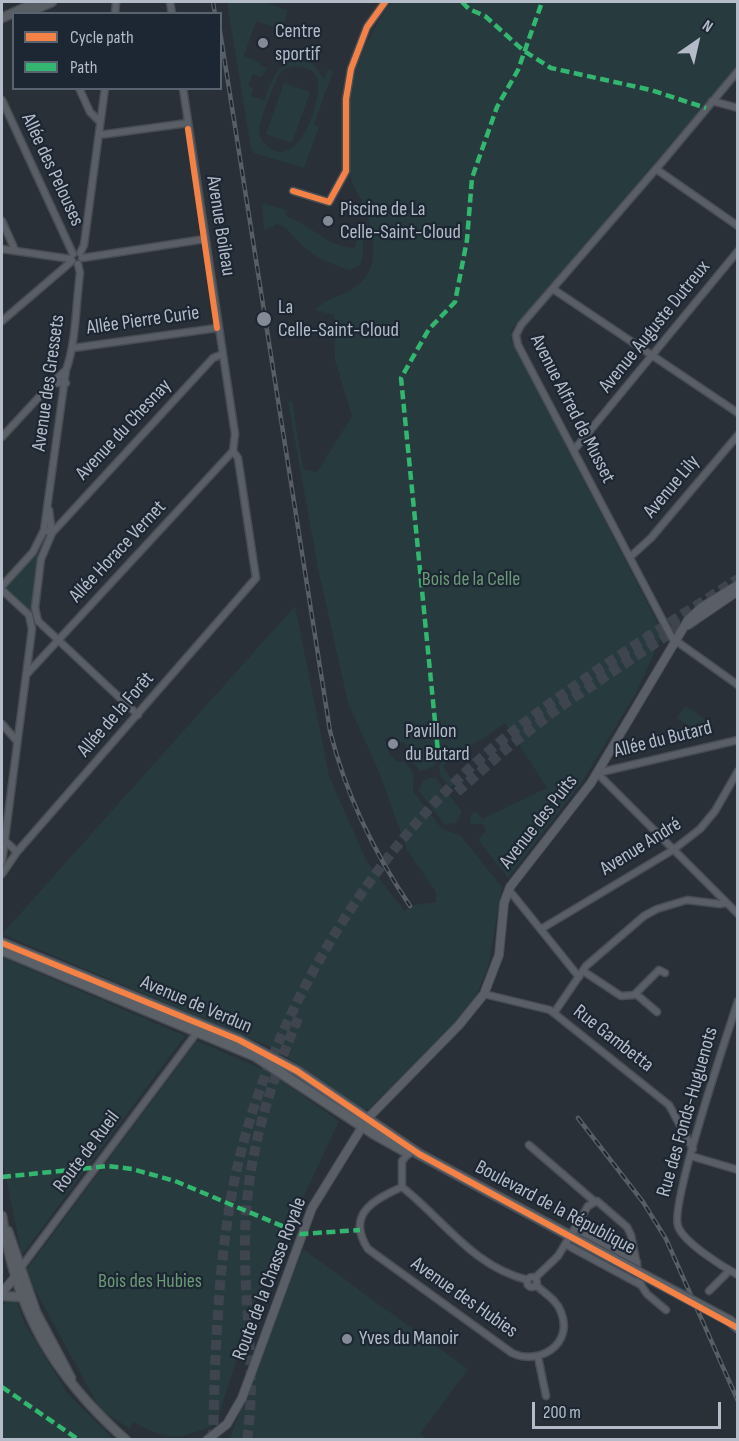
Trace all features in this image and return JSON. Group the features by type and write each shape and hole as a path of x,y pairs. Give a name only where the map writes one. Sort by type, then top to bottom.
{"main road":[{"path":"23,12 51,2"},
{"name":"Avenue de Verdun","path":"2,943 239,1040 290,1067 364,1123"},
{"name":"Avenue de Verdun","path":"2,950 255,1056 364,1123"},
{"name":"Boulevard de la République","path":"364,1123 409,1153 419,1154"},
{"name":"Boulevard de la République","path":"364,1123 735,1324"},
{"path":"2,1214 36,1312 75,1387"},
{"path":"2,1214 14,1278 21,1297 55,1364 93,1411 126,1440"},
{"path":"2,1295 21,1297"},
{"path":"112,1427 134,1440"}],"street":[{"path":"293,191 329,202 346,171 346,99 351,69 362,38 385,2"},
{"name":"Avenue Alfred de Musset","path":"675,640 518,345 516,335 521,325 738,71"},
{"path":"80,90 90,112 99,121"},
{"name":"Avenue des Gressets","path":"43,533 49,507 66,370 73,348 71,337 80,273 76,258 84,245 105,90"},
{"name":"Avenue Boileau","path":"183,90 217,328 236,438 234,451 238,458 256,578"},
{"name":"Allée des Pelouses","path":"2,100 76,258"},
{"path":"712,102 738,108"},
{"path":"99,135 188,123"},
{"path":"656,169 738,226"},
{"path":"2,221 15,250"},
{"path":"2,249 76,258 205,239"},
{"name":"Avenue Auguste Dutreux","path":"574,450 738,251"},
{"path":"2,321 76,258"},
{"path":"553,288 738,413"},
{"name":"Allée Pierre Curie","path":"73,348 217,328"},
{"name":"Avenue du Chesnay","path":"52,533 213,358 223,354"},
{"path":"2,437 51,383 66,370"},
{"path":"51,383 66,383"},
{"name":"Avenue Lily","path":"630,557 651,538 738,435"},
{"name":"Allée Horace Vernet","path":"26,675 234,451"},
{"name":"Avenue des Gressets","path":"49,507 52,533 41,559 35,608 41,625 58,640"},
{"path":"2,862 2,839 32,629 29,615 2,588 33,552 43,533 52,533"},
{"path":"33,552 41,559"},
{"name":"Allée de la Forêt","path":"2,874 17,852 256,578"},
{"name":"Avenue des Puits","path":"364,1123 459,1025 484,994 499,955 503,910 509,890 597,773 684,628 702,607 738,585"},
{"name":"Avenue des Puits","path":"684,628 738,591"},
{"path":"58,640 138,716"},
{"path":"675,640 738,685"},
{"path":"2,724 16,740"},
{"name":"Allée du Butard","path":"597,773 738,740"},
{"name":"Avenue André","path":"541,929 673,850 700,829 715,811 738,771"},
{"path":"597,773 738,914"},
{"path":"2,839 17,852"},
{"path":"509,890 581,974 621,996 636,994 659,970 665,973"},
{"path":"554,1013 581,974 644,916 657,909 687,900 726,903"},
{"name":"Rue Gambetta","path":"484,994 554,1013 669,1105 692,1152"},
{"path":"636,994 657,1012"},
{"name":"Rue des Fonds-Huguenots","path":"738,1001 692,1152 678,1206 677,1226 684,1236 729,1271 738,1275"},
{"name":"Route de Rueil","path":"2,1295 198,1031"},
{"name":"Route de la Chasse Royale","path":"207,1440 227,1424 242,1398 312,1208 364,1123"},
{"path":"530,1144 627,1227 638,1262 641,1285"},
{"path":"692,1152 738,1170"},
{"path":"409,1153 402,1161 402,1187 478,1258 513,1277 536,1281 559,1306 564,1326 558,1344 538,1357 546,1396"},
{"name":"Avenue des Hubies","path":"402,1187 374,1199 364,1211 360,1230 368,1249 512,1353 525,1358 538,1357"},
{"path":"536,1281 554,1261 571,1237 588,1206 594,1201"},
{"path":"571,1237 638,1262"},
{"path":"571,1237 641,1285 647,1294 666,1310"},
{"path":"709,1292 729,1271"}],"green space":[{"path":"227,2 264,2 288,11 282,30 256,21 244,56 267,68 261,77 253,74 248,86 253,88 251,96 264,100 271,82 287,63 303,61 313,64 324,79 328,69 333,71 314,124 319,127 304,168 254,153 251,149","holes":["295,66 309,69 316,75 317,96 314,111 300,140 291,149 280,152 269,147 261,139 259,132 275,82 282,71"]},
{"name":"Bois de la Celle","path":"392,2 737,2 737,67 511,330 511,340 663,633 637,691 582,782 508,878 478,840 486,831 483,824 470,824 471,815 476,811 482,819 547,788 505,723 444,765 444,769 455,784 450,787 440,775 439,765 445,759 443,755 433,767 420,771 410,759 411,751 403,742 401,743 393,735 385,739 389,753 397,762 405,762 414,774 413,791 442,829 460,835 502,887 488,967 472,1005 369,1109 359,1109 277,1050 2,934 295,606 329,776 367,862 404,911 414,905 436,902 436,892 407,850 379,772 348,703 318,568 288,402 292,401 303,469 317,472 352,416 335,360 334,315 315,310 358,285 369,271 373,256 373,239 365,208 351,179 345,132 347,108 358,63 367,42"},
{"path":"284,83 310,92 292,143 266,134"},
{"path":"262,203 287,210 285,216 344,247 354,248 360,235 363,236 363,256 360,265 350,270 321,259 306,249 285,228 277,224 264,230"},
{"path":"33,552 41,559 35,608 31,612 25,611 2,586"},
{"path":"685,706 710,723 701,735 677,718"},
{"path":"435,777 462,812 456,823 445,825 418,790 424,780"},
{"path":"2,957 185,1036 22,1255 2,1158"},
{"name":"Bois des Hubies","path":"197,1041 271,1073 339,1121 254,1303 216,1424 192,1434 174,1436 157,1433 133,1422 130,1429 100,1409 34,1288 27,1269"},
{"name":"Yves du Manoir","path":"303,1249 468,1369 420,1434 427,1439 229,1440"},
{"path":"5,1302 17,1302 24,1322 67,1393 113,1439 2,1439 2,1307"}],"tunnel":[{"path":"213,1440 222,1263 230,1204 245,1138 266,1072 295,1007 329,944 368,884 412,828 460,777 511,733 566,692 622,653 738,579"},
{"path":"457,792 513,743 557,709 690,620"},
{"path":"247,1440 251,1391 245,1268 249,1183 260,1126 278,1070 300,1014"}],"railway":[{"path":"213,2 215,12"},
{"path":"222,44 330,731 344,778 362,822 410,906"},
{"path":"578,1118 643,1202 666,1239 738,1401"}],"marked path":[{"path":"462,2 469,9 485,16 524,51 551,68 651,90 706,108"},
{"path":"439,762 401,378 429,329 455,302 467,240 472,178 497,107 518,70 542,2"},
{"path":"2,1177 108,1166 132,1169 175,1181 301,1234 360,1230"},
{"path":"2,1387 79,1440"}],"cycle path":[{"path":"293,191 329,202 346,171 346,99 351,69 367,27 385,2"},
{"path":"188,129 217,328"},
{"path":"2,943 239,1040 297,1071 419,1154 738,1328"}],"place":[{"name":"Centre sportif","path":"263,43"},
{"name":"Piscine de La Celle-Saint-Cloud","path":"328,221"},
{"name":"La Celle-Saint-Cloud","path":"264,319"},
{"name":"Pavillon du Butard","path":"393,744"},
{"name":"Yves du Manoir","path":"347,1339"}]}
